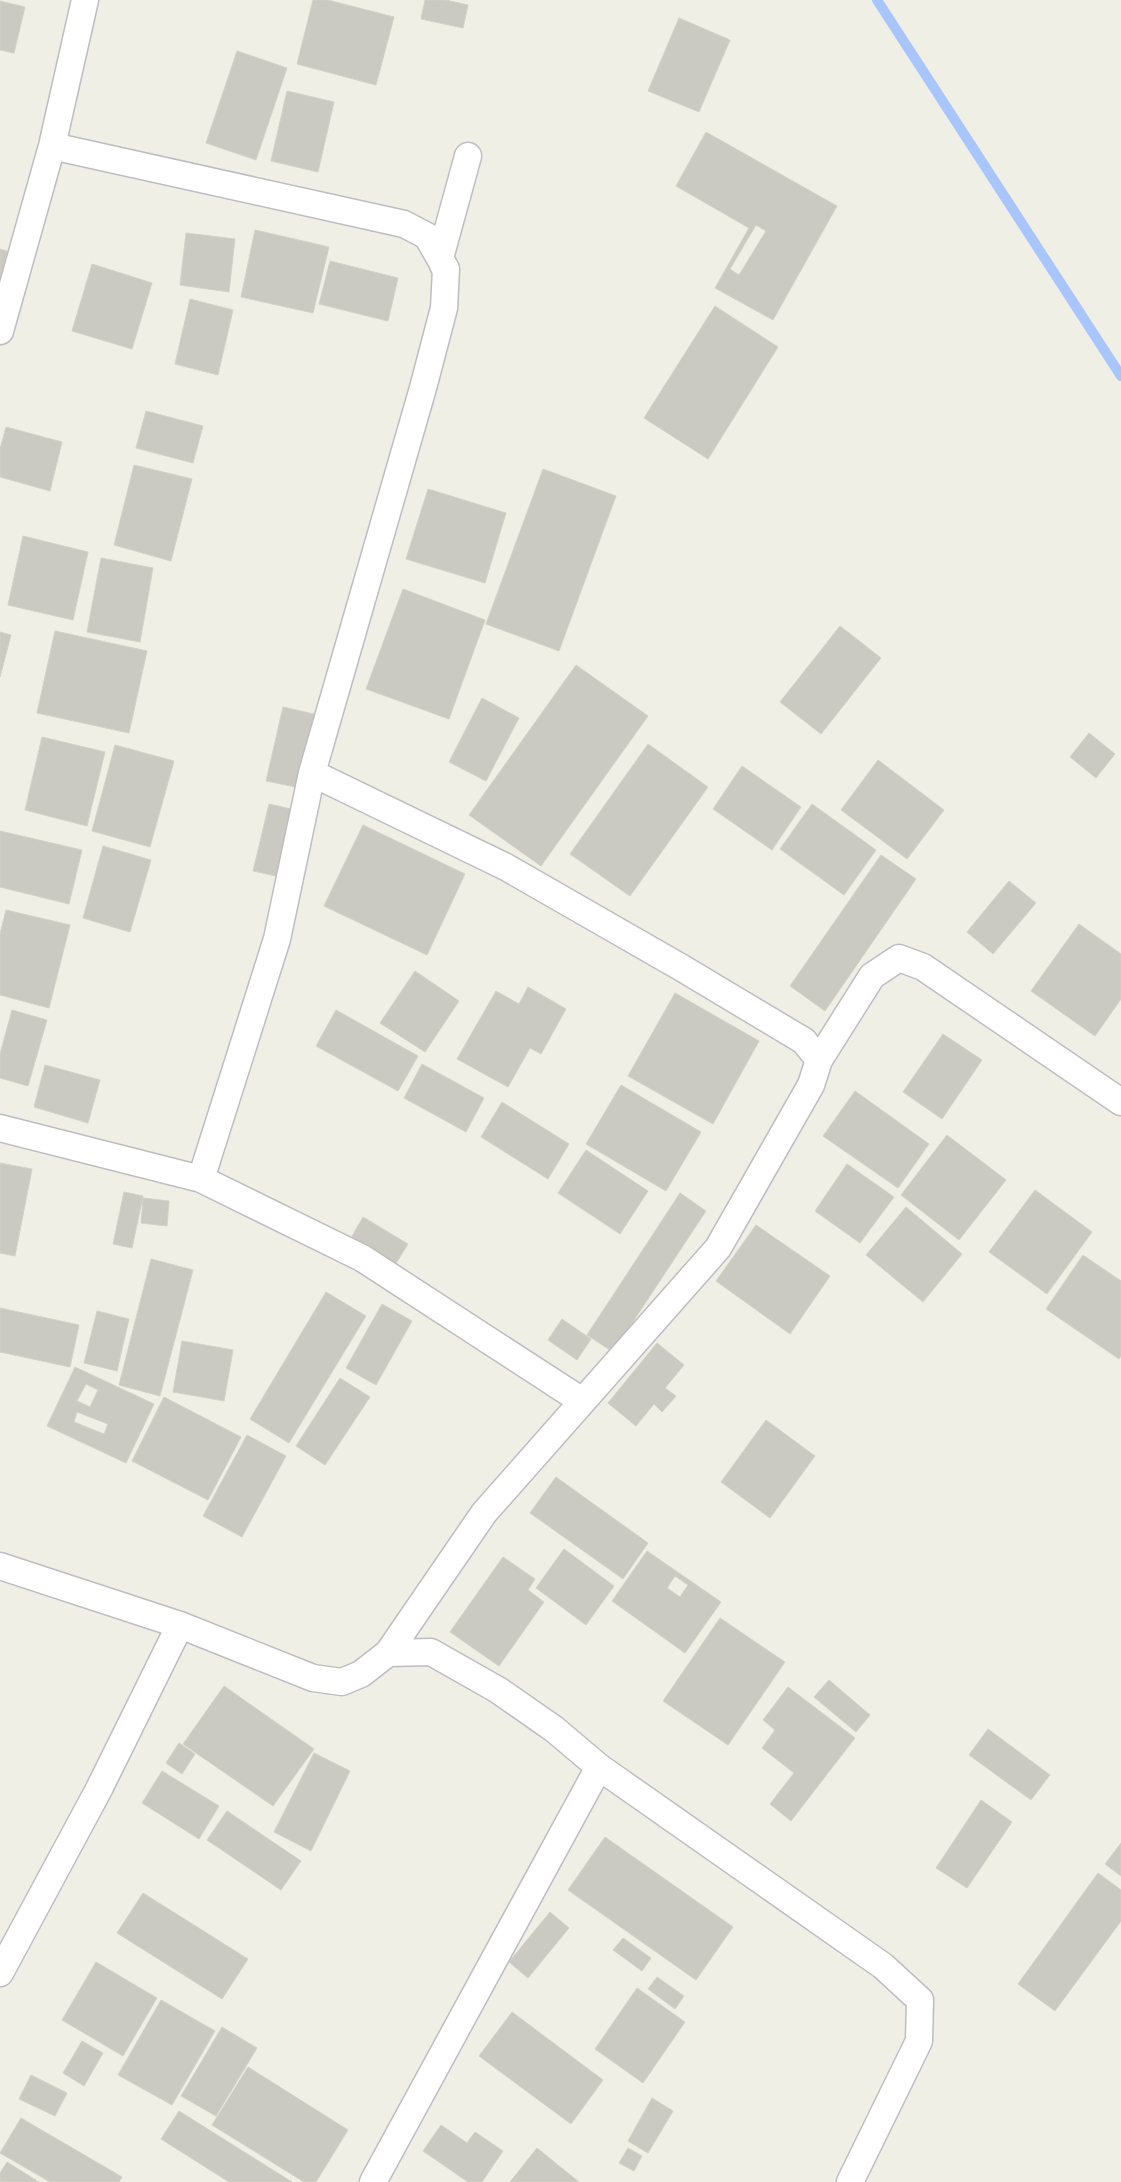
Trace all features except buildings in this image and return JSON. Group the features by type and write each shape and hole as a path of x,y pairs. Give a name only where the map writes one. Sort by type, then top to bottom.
{"street":[{"path":"0,332 52,146 84,0"},
{"path":"52,146 404,224 427,236 446,269"},
{"path":"201,1179 277,939 312,773 423,388 444,308 446,269 440,258 468,156"},
{"path":"312,773 506,867 682,968 804,1041 819,1060"},
{"path":"0,1566 180,1625 313,1678 342,1682 360,1674 388,1654 484,1513 718,1248 811,1085 819,1060 872,976 899,958 922,967 1121,1102"},
{"path":"0,1128 201,1179 362,1258 582,1401"},
{"path":"0,1973 99,1789 180,1625"},
{"path":"388,1654 431,1652 498,1690 554,1729 599,1767 883,1966 920,2000 919,2041 850,2182"},
{"path":"373,2182 599,1767"}],"waterway":[{"path":"877,0 1121,376"}]}
